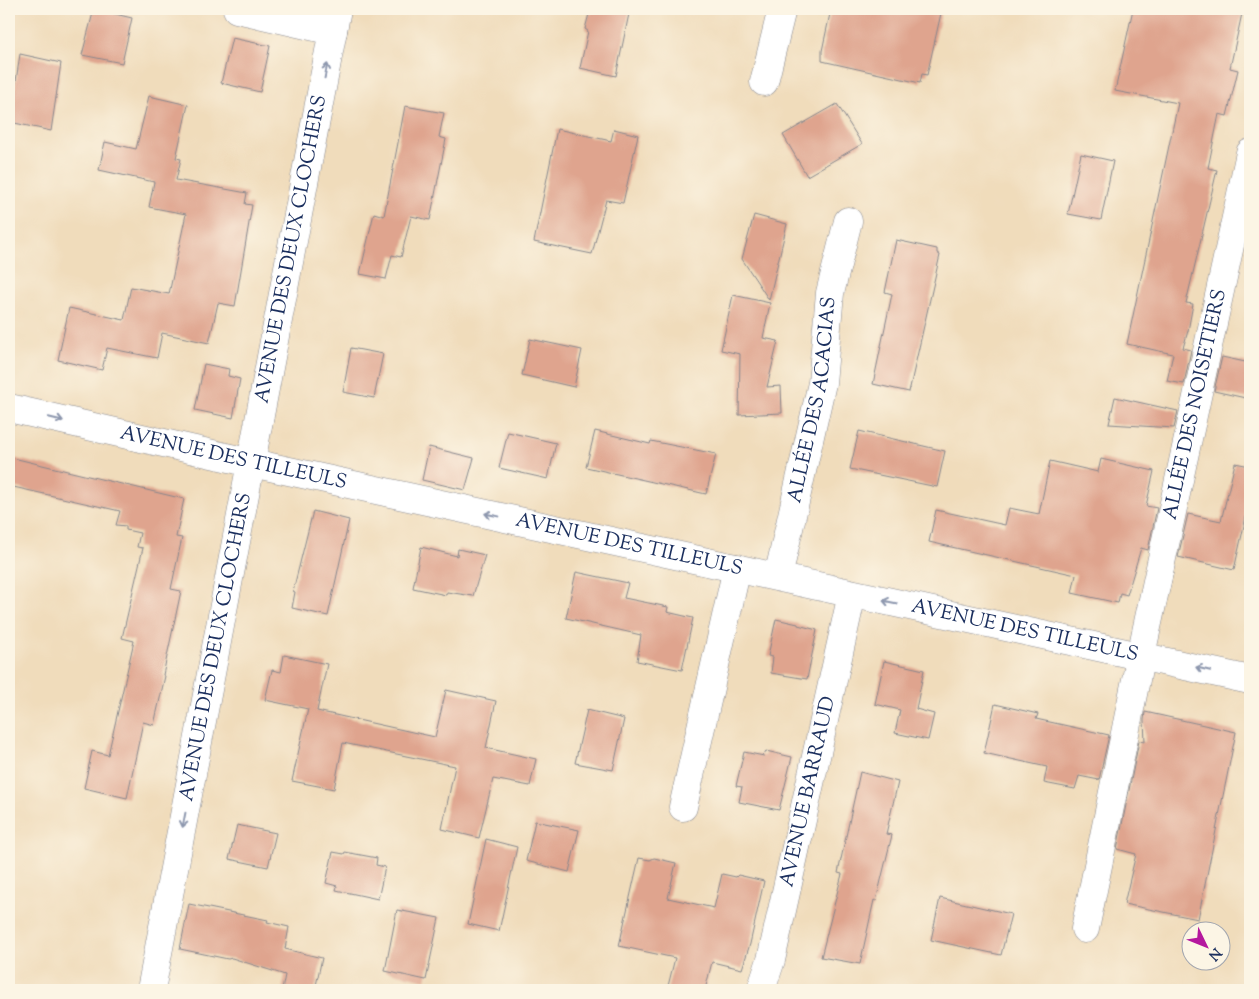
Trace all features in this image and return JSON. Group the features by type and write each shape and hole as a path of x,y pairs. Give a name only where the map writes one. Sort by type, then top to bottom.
{"street":[{"path":"237,9 335,20"},
{"path":"764,82 782,9"},
{"name":"AVENUE DES DEUX CLOCHERS","path":"151,990 335,20"},
{"name":"ALLÉE DES NOISETIERS","path":"1085,929 1141,655 1250,153"},
{"name":"ALLÉE DES ACACIAS","path":"778,577 822,383 830,293 848,221"},
{"name":"AVENUE DES TILLEULS","path":"9,408 252,463 1250,680"},
{"path":"683,807 737,568"},
{"name":"AVENUE BARRAUD","path":"761,990 771,960 852,594"}],"building":[{"path":"94,9 132,18 122,63 82,55"},
{"path":"593,9 630,9 616,76 580,68 588,31 585,29 589,14 592,13"},
{"path":"831,9 942,9 927,75 922,74 920,83 822,61 822,51"},
{"path":"1133,9 1243,9 1230,68 1238,70 1227,116 1219,114 1208,168 1217,170 1186,303 1193,304 1183,348 1191,350 1184,384 1167,381 1173,354 1127,344 1178,103 1115,91"},
{"path":"232,38 270,46 260,92 221,83"},
{"path":"20,54 61,63 51,131 10,122"},
{"path":"149,96 188,105 176,158 181,159 176,180 247,193 245,204 252,205 235,306 218,303 209,343 162,333 157,358 107,348 102,370 58,360 69,308 124,320 131,287 169,294 186,214 149,207 154,182 99,170 105,142 136,149"},
{"path":"837,104 862,144 807,176 783,135"},
{"path":"405,106 444,113 439,137 446,139 430,220 411,216 401,257 392,255 386,279 360,274 374,213 384,216"},
{"path":"557,129 611,141 614,129 638,135 623,203 606,200 592,254 534,242"},
{"path":"1081,154 1113,161 1101,220 1068,214"},
{"path":"754,215 787,224 769,300 742,259"},
{"path":"896,240 937,249 937,253 940,255 909,392 873,384 892,294 885,292"},
{"path":"733,295 770,303 763,338 778,341 767,387 781,386 782,413 739,415 740,354 721,350"},
{"path":"530,339 582,350 574,387 522,375"},
{"path":"351,348 383,354 374,398 343,392"},
{"path":"1222,357 1250,363 1250,399 1214,391"},
{"path":"204,364 229,369 228,376 240,379 233,418 195,410"},
{"path":"1115,397 1178,411 1174,428 1109,424"},
{"path":"595,431 650,444 651,441 716,454 706,494 586,467"},
{"path":"859,431 945,451 937,487 850,469"},
{"path":"508,432 556,443 548,479 499,468"},
{"path":"429,447 474,458 465,490 422,480"},
{"path":"9,457 184,499 176,537 182,538 171,589 181,591 163,675 165,676 154,725 143,722 127,798 84,788 92,751 108,755 134,641 122,638 143,548 137,547 140,533 126,530 126,526 116,525 120,511 9,486"},
{"path":"1101,459 1154,471 1146,506 1157,508 1148,550 1141,548 1127,595 1120,593 1118,603 1072,593 1076,575 929,542 936,510 1005,525 1009,508 1039,514 1050,461 1098,472"},
{"path":"1235,463 1250,466 1250,499 1234,570 1178,557 1188,514 1221,521"},
{"path":"313,511 349,520 328,616 292,608 295,592 293,591"},
{"path":"421,547 457,556 458,549 485,555 473,596 447,592 446,595 413,588"},
{"path":"576,572 628,583 624,598 668,607 667,612 693,618 682,670 637,661 641,635 566,618"},
{"path":"776,619 817,630 807,679 771,673 773,657 768,656"},
{"path":"284,655 327,664 317,711 435,737 446,690 496,701 486,748 536,759 530,786 493,779 479,838 442,829 455,766 343,743 334,789 292,781 308,709 265,700 272,670 281,672"},
{"path":"884,661 924,670 916,709 934,714 928,740 895,733 900,710 875,704"},
{"path":"995,704 1038,714 1036,719 1109,735 1099,780 1079,776 1075,789 1044,783 1047,767 984,753"},
{"path":"587,710 624,719 613,770 575,763"},
{"path":"1145,712 1236,732 1198,919 1124,904 1136,854 1117,849 1139,741 1145,742"},
{"path":"766,751 792,757 779,810 739,802 742,787 736,786 744,752 764,756"},
{"path":"860,772 898,782 886,834 892,835 876,901 874,900 860,964 821,957 842,874 838,873"},
{"path":"535,821 579,830 569,872 526,861"},
{"path":"237,825 276,833 268,867 229,859"},
{"path":"486,839 517,847 499,931 468,924"},
{"path":"333,852 344,854 345,852 377,858 376,865 385,867 378,899 336,890 337,886 326,883"},
{"path":"639,858 650,860 654,858 676,863 668,898 714,908 722,874 736,877 738,875 764,881 750,944 742,969 712,962 705,990 667,990 675,958 619,946"},
{"path":"940,898 1011,914 1001,955 931,940"},
{"path":"189,904 268,920 267,922 289,927 285,949 322,958 315,990 282,990 285,975 232,958 228,959 180,949"},
{"path":"397,910 439,918 426,980 385,971"}]}
